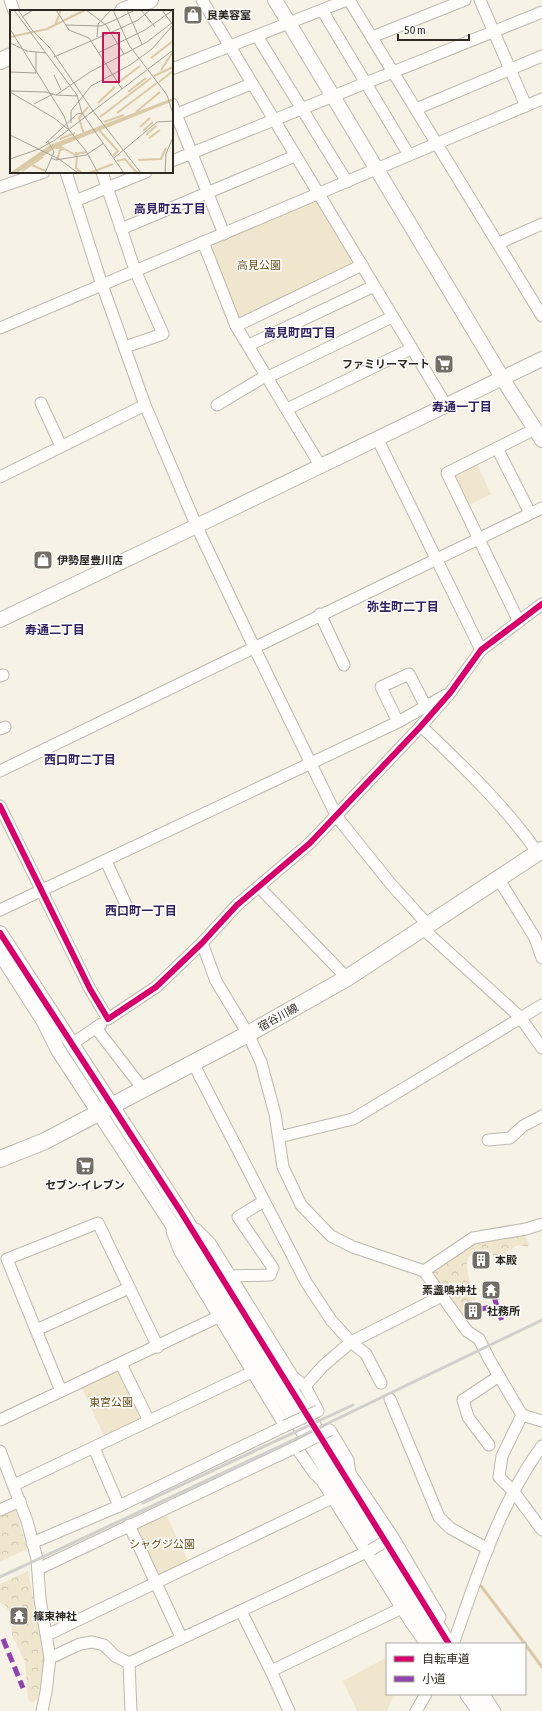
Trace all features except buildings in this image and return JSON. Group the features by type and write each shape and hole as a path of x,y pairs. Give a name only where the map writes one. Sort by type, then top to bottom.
{"main road":[{"path":"125,10 150,0"},
{"path":"0,61 10,56"},
{"name":"宿谷川線","path":"0,1159 45,1141 248,1034 347,978 540,851"}],"street":[{"path":"10,0 14,10"},
{"path":"202,0 251,84 446,405"},
{"path":"275,0 502,379 539,434 497,448 447,473 519,622"},
{"path":"173,69 348,0 499,243 542,316"},
{"path":"372,37 465,0"},
{"path":"480,0 526,106"},
{"path":"322,10 410,156"},
{"path":"173,161 542,12"},
{"path":"257,36 347,182"},
{"path":"416,109 542,56"},
{"path":"224,234 192,153 173,111 251,84"},
{"path":"0,328 542,99"},
{"path":"121,229 296,156"},
{"path":"0,187 41,173"},
{"path":"66,173 102,285 145,405 197,527 337,816 424,926 520,1017 542,1048"},
{"path":"102,173 135,270 163,334 125,347"},
{"path":"75,201 144,173"},
{"path":"499,243 542,224"},
{"path":"203,242 236,326 250,345 320,465"},
{"path":"236,326 362,265"},
{"path":"250,345 374,286"},
{"path":"217,405 267,376 392,317"},
{"path":"287,409 411,349"},
{"path":"0,620 197,527 320,465 542,359"},
{"path":"41,404 61,446"},
{"path":"0,476 145,405"},
{"path":"377,438 481,650"},
{"path":"497,448 530,514"},
{"path":"0,771 320,614 542,508"},
{"path":"72,1044 156,986 202,943 237,905 310,843 421,726 450,693 481,650 542,604"},
{"path":"320,614 344,665"},
{"path":"398,722 381,687 409,674 426,705"},
{"path":"0,910 44,891 311,764 398,722 426,705 450,693"},
{"path":"421,726 464,767 518,824 540,851"},
{"path":"0,806 44,891 75,958 108,1020"},
{"path":"106,861 127,907"},
{"path":"498,878 535,938 542,958"},
{"path":"259,887 347,978"},
{"path":"0,933 72,1044 104,1109 168,1218 446,1642"},
{"path":"202,943 216,981 248,1034 267,1082 279,1137 283,1167 301,1205 331,1236 354,1247 424,1271 468,1332 478,1339 522,1414 542,1421"},
{"path":"0,953 43,1020 58,1050 181,1212 446,1642"},
{"path":"279,1137 354,1119 542,1005"},
{"path":"96,1028 143,1088"},
{"path":"193,1063 306,1282 331,1320 351,1342 366,1354 381,1383"},
{"path":"488,1140 510,1138 524,1126 542,1116"},
{"path":"230,1276 270,1275 273,1268 238,1217 264,1202"},
{"path":"32,1543 119,1506 318,1411 305,1386 293,1377 210,1243 181,1212"},
{"path":"168,1218 180,1252 218,1318 285,1426"},
{"path":"60,1391 36,1330 4,1260 98,1223 158,1347"},
{"path":"424,1271 473,1238 526,1229 542,1224"},
{"path":"36,1330 129,1288"},
{"path":"305,1386 323,1366 351,1342 442,1296"},
{"path":"0,1420 218,1318"},
{"path":"121,1364 149,1421"},
{"path":"14,1486 252,1372"},
{"path":"489,1445 468,1417 463,1400 499,1376"},
{"path":"390,1399 439,1517 450,1528 488,1549"},
{"path":"522,1414 502,1456 499,1469 500,1480 514,1492 542,1530"},
{"path":"38,1569 330,1430 348,1460 350,1473 444,1623 446,1642"},
{"path":"296,1446 368,1551 402,1608 424,1642 426,1643"},
{"path":"446,1642 525,1469 542,1446"},
{"path":"94,1448 119,1506"},
{"path":"0,1451 28,1521 38,1569 40,1599 50,1658 42,1711"},
{"path":"47,1634 332,1498"},
{"path":"0,1510 20,1501"},
{"path":"129,1525 181,1637"},
{"path":"129,1663 181,1637 241,1611 368,1551 391,1538"},
{"path":"271,1671 402,1608"},
{"path":"241,1611 289,1711"},
{"path":"50,1658 80,1644 92,1642 104,1645 116,1656 129,1663"},
{"path":"129,1663 131,1711"},
{"path":"416,1711 425,1695"},
{"path":"468,1695 479,1711"},
{"path":"483,1695 493,1711"}],"green space":[{"name":"高見公園","path":"314,201 318,202 355,260 354,265 241,318 238,316 209,246 210,244"},
{"path":"476,462 491,494 467,506 451,475"},
{"path":"525,1235 529,1245 527,1247 518,1245 507,1252 506,1262 496,1264 492,1253 485,1249 473,1252 469,1257 467,1263 468,1276 476,1300 464,1302 468,1322 473,1330 430,1274 476,1241"},
{"path":"507,1304 513,1304 517,1308 517,1314 513,1318 507,1318 503,1314 503,1308"},
{"name":"東宮公園","path":"118,1368 142,1418 104,1436 81,1386"},
{"path":"15,1508 27,1549 0,1562 0,1515"},
{"name":"シャグジ公園","path":"165,1512 188,1561 158,1575 135,1527"},
{"path":"28,1571 45,1662 37,1700 33,1702 30,1702 28,1697 25,1662 12,1635 11,1616 6,1606 0,1603 0,1584"},
{"path":"386,1658 386,1695 393,1695 387,1711 357,1711 343,1681"}],"waterway":[{"path":"481,1586 524,1643"},
{"path":"526,1645 542,1667"}],"railway":[{"path":"0,1577 287,1443 542,1320"},
{"path":"143,1503 353,1405"}],"marked path":[{"path":"489,1282 503,1324"},
{"path":"481,1309 497,1306"},
{"path":"3,1639 23,1688"}],"cycle path":[{"path":"0,806 90,989 108,1019 156,987 202,943 237,905 310,843 421,726 450,693 481,650 542,604"},
{"path":"0,933 181,1212 448,1643"}],"place":[{"name":"良美容室","path":"193,15"},
{"name":"ファミリーマート","path":"444,364"},
{"name":"伊勢屋豊川店","path":"43,560"},
{"name":"セブン-イレブン","path":"85,1166"},
{"name":"本殿","path":"481,1260"},
{"name":"素盞鳴神社","path":"491,1290"},
{"name":"社務所","path":"473,1311"},
{"name":"篠束神社","path":"19,1616"}],"district":[{"name":"高見町五丁目","path":"170,209"},
{"name":"高見町四丁目","path":"300,333"},
{"name":"寿通一丁目","path":"462,407"},
{"name":"弥生町二丁目","path":"403,607"},
{"name":"寿通二丁目","path":"55,630"},
{"name":"西口町二丁目","path":"80,760"},
{"name":"西口町一丁目","path":"141,911"}]}
